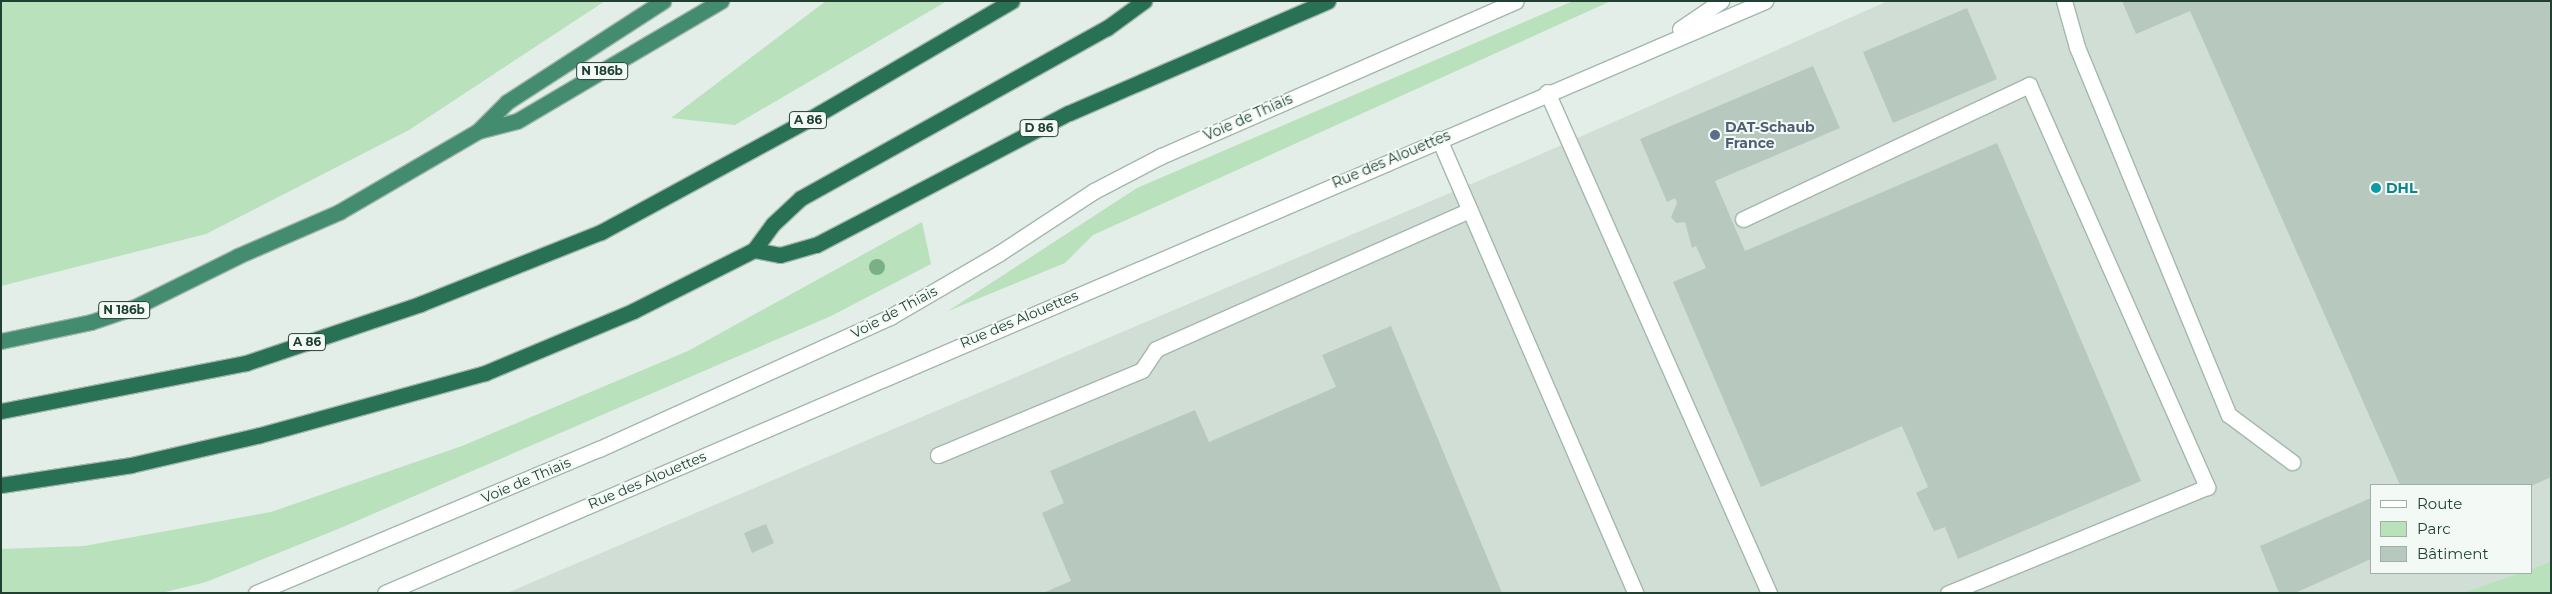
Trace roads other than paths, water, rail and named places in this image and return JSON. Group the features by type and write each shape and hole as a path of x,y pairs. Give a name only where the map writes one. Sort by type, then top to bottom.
{"highway":[{"path":"478,131 507,102 663,1"},
{"name":"N 186b","path":"1,340 92,322 135,307 238,256 339,212 478,131 516,120 721,1"},
{"name":"A 86","path":"1,411 246,362 420,304 601,232 820,113 1012,1"},
{"path":"1,485 131,465 211,448 485,373 633,311 754,250 773,224 801,198 1107,28 1144,1"},
{"name":"D 86","path":"754,250 780,255 816,245 1069,113 1328,1"}],"main road":[{"name":"Voie de Thiais","path":"258,592 590,453 890,317 998,254 1094,191 1161,156 1516,1"},
{"path":"1654,46 1721,1"},
{"path":"1654,46 1765,1"},
{"path":"2064,1 2077,47 2228,416 2292,462"},
{"name":"Rue des Alouettes","path":"385,593 1654,46"},
{"path":"1743,219 2029,85 2207,487 1948,593"},
{"path":"1547,92 1769,593"},
{"path":"1439,139 1635,593"},
{"path":"938,455 1142,370 1156,349 1470,210"},
{"path":"258,592 284,593"}],"place":[{"name":"DAT-Schaub France","path":"1715,135"},
{"name":"DHL","path":"2376,188"}]}
